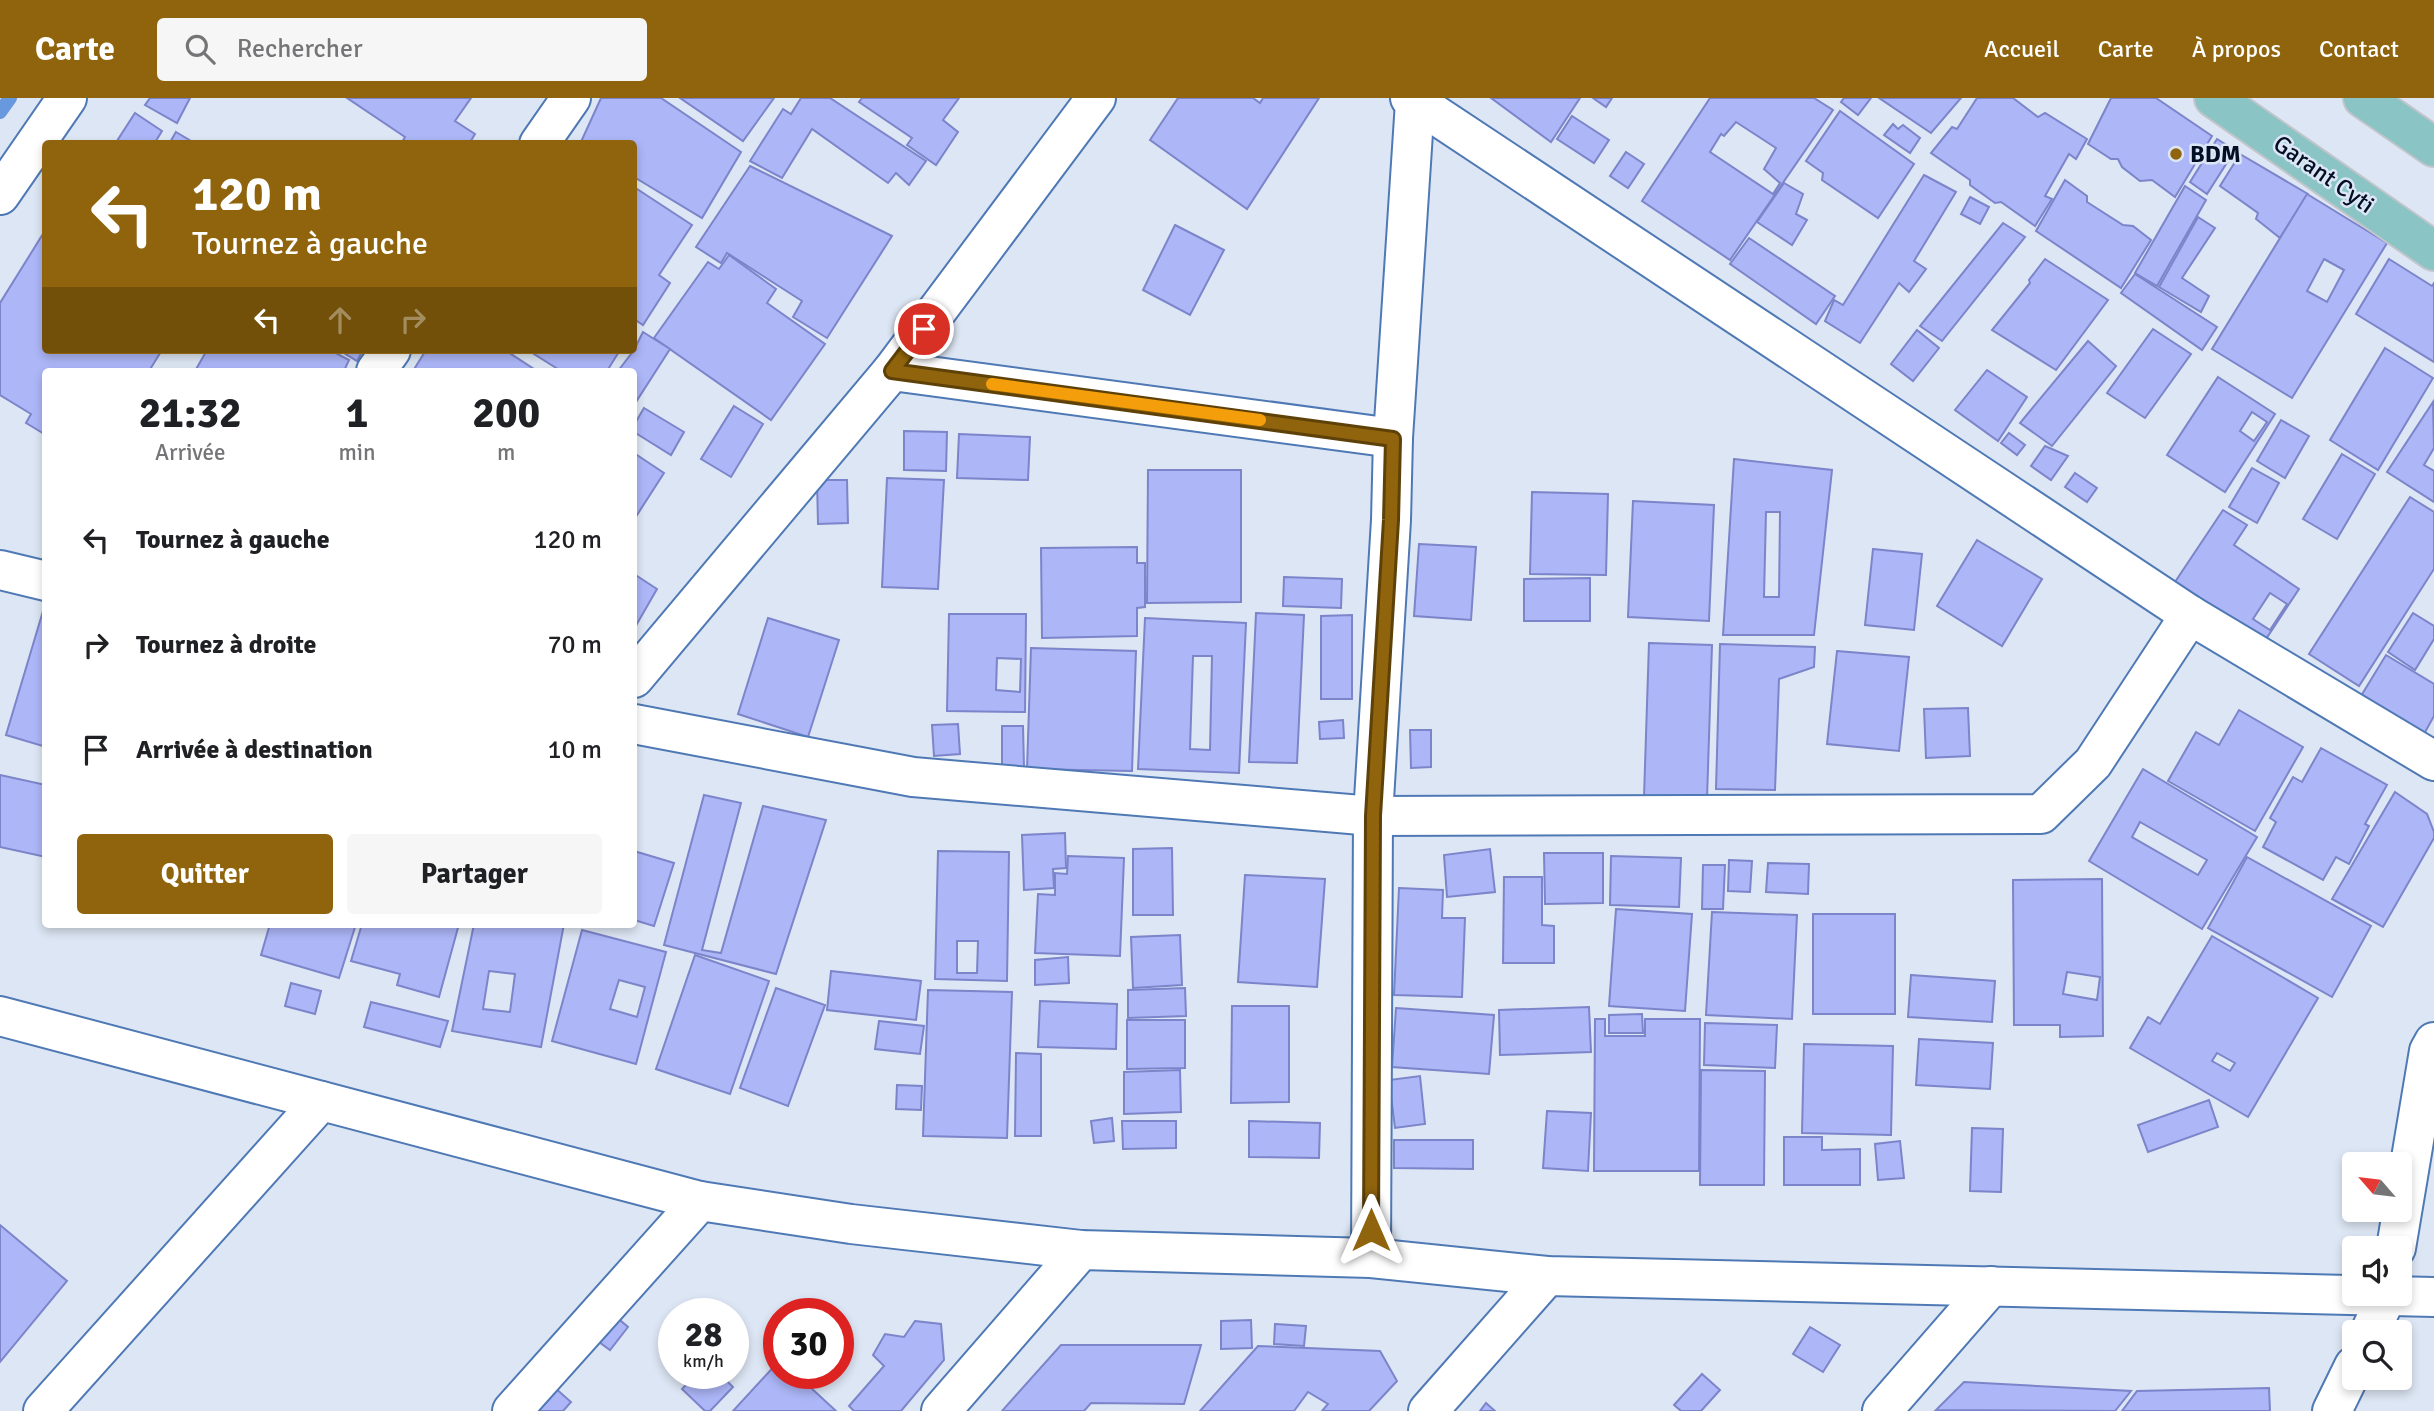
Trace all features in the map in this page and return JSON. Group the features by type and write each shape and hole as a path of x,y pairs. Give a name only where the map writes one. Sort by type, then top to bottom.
{"main road":[{"name":"Garant Cyti","path":"2214,98 2434,251"},
{"path":"2363,98 2434,147"}],"street":[{"path":"0,195 67,98"},
{"path":"541,140 571,98"},
{"path":"637,674 892,371 1096,98"},
{"path":"1371,1258 1373,816 1414,99"},
{"path":"1414,99 2190,615 2434,761"},
{"path":"892,371 1393,439"},
{"path":"0,570 42,580"},
{"path":"637,725 913,777 1373,816 2040,814 2093,763 2190,615"},
{"path":"0,1016 700,1201 851,1224 1081,1250 1371,1258 1547,1276 2342,1293"},
{"path":"2398,1236 2429,1051 2434,1042"},
{"path":"43,1411 321,1101"},
{"path":"512,1411 700,1201"},
{"path":"940,1411 1081,1250"},
{"path":"1428,1411 1547,1276"},
{"path":"1882,1411 1992,1286"},
{"path":"2412,1296 2434,1297"},
{"path":"2333,1411 2343,1390"}],"building":[{"path":"150,98 190,98 177,123 145,105"},
{"path":"347,98 471,98 455,121 475,134 471,140 403,140 405,137"},
{"path":"601,98 661,98 741,152 702,218 637,179 637,140 582,140"},
{"path":"680,98 774,98 743,141"},
{"path":"801,98 830,98 926,161 909,185 896,173 888,183 812,129 782,178 750,161 783,109 791,114"},
{"path":"862,98 959,98 943,120 958,132 936,165 907,145 912,138 859,102"},
{"path":"1178,98 1253,98 1260,103 1263,98 1319,98 1247,209 1150,140"},
{"path":"1491,98 1580,98 1551,142"},
{"path":"1593,98 1612,98 1606,107"},
{"path":"1710,98 1814,98 1833,110 1730,260 1642,201","holes":["1736,122 1776,148 1764,169 1780,183 1773,194 1710,152 1721,134 1724,136"]},
{"path":"1844,98 1871,98 1858,115 1841,102"},
{"path":"1879,98 1961,98 1931,133"},
{"path":"1977,98 2013,98 2038,117 2045,113 2087,139 2076,159 2069,154 2045,196 2052,199 2035,226 2001,202 1995,203 1970,185 1970,180 1931,153 1952,127 1957,129"},
{"path":"2111,98 2156,98 2212,136 2175,197 2152,180 2140,181 2122,167 2118,159 2111,159 2088,144"},
{"path":"1840,111 1914,164 1878,218 1822,180 1823,173 1806,161"},
{"path":"135,113 162,131 156,140 118,140"},
{"path":"1572,116 1609,140 1594,163 1557,139"},
{"path":"1893,124 1898,129 1903,125 1920,138 1910,153 1884,135"},
{"path":"176,132 189,140 171,140"},
{"path":"2217,139 2235,150 2207,194 2190,182"},
{"path":"1626,152 1644,164 1628,188 1610,176"},
{"path":"2240,154 2308,194 2280,238 2256,219 2258,213 2220,186"},
{"path":"750,166 892,236 827,338 793,317 802,301 727,253 721,263 696,247"},
{"path":"1924,175 1956,192 1914,261 1926,269 1909,292 1899,283 1860,343 1825,321 1834,300 1843,305"},
{"path":"2065,180 2087,196 2087,202 2123,225 2133,226 2151,240 2121,288 2036,231"},
{"path":"1784,183 1803,194 1796,214 1807,220 1792,245 1757,222"},
{"path":"2185,186 2206,200 2157,286 2135,273"},
{"path":"637,189 692,225 659,275 670,283 643,325 637,321"},
{"path":"2307,194 2387,243 2292,398 2212,349","holes":["2324,259 2344,270 2327,302 2307,291"]},
{"path":"1970,197 1989,207 1980,224 1961,214"},
{"path":"2198,217 2215,228 2182,278 2209,296 2201,312 2159,287"},
{"path":"2003,223 2025,237 1942,341 1920,326"},
{"path":"1175,225 1224,250 1190,315 1143,290"},
{"path":"42,235 42,354 160,354 151,368 42,368 42,433 26,423 31,414 0,395 0,303"},
{"path":"1749,238 1835,296 1816,324 1730,264"},
{"path":"729,255 776,289 767,303 825,344 771,420 654,338 708,262 719,269"},
{"path":"2045,259 2108,300 2056,370 1992,330 2030,283 2029,280"},
{"path":"2389,259 2432,286 2434,283 2434,362 2356,314"},
{"path":"2135,274 2217,327 2202,350 2121,293"},
{"path":"2153,329 2191,354 2145,418 2107,393"},
{"path":"1917,330 1939,348 1913,381 1891,364"},
{"path":"643,332 670,349 637,400 637,368 620,368 631,354 637,354 637,344"},
{"path":"2088,341 2116,366 2052,446 2020,423"},
{"path":"2385,348 2433,378 2378,470 2330,440"},
{"path":"205,354 338,354 349,360 345,368 197,368"},
{"path":"346,354 361,354 357,361"},
{"path":"424,354 511,354 532,368 415,368"},
{"path":"534,354 618,354 609,368 556,368"},
{"path":"1987,370 2027,397 1998,441 1955,410"},
{"path":"2218,377 2275,414 2225,492 2167,455","holes":["2252,412 2267,422 2254,441 2240,431"]},
{"path":"2433,402 2434,448 2424,465 2434,471 2434,502 2387,472"},
{"path":"734,406 763,424 731,477 701,459"},
{"path":"644,408 684,432 671,455 637,434 637,420"},
{"path":"2281,420 2309,436 2285,478 2257,461"},
{"path":"904,431 947,432 946,471 904,470"},
{"path":"2009,433 2025,445 2017,455 2001,443"},
{"path":"959,434 1030,437 1028,480 957,478"},
{"path":"2045,446 2068,456 2051,480 2031,466"},
{"path":"2342,454 2375,474 2337,539 2303,519"},
{"path":"637,455 664,473 637,515"},
{"path":"1734,459 1832,470 1814,635 1723,635","holes":["1766,512 1780,512 1779,597 1764,597"]},
{"path":"2252,468 2279,483 2257,523 2229,507"},
{"path":"1148,470 1241,470 1241,602 1147,603"},
{"path":"2075,473 2097,488 2087,502 2065,487"},
{"path":"887,478 944,480 938,589 882,587"},
{"path":"817,480 847,480 848,523 818,524"},
{"path":"1532,492 1608,494 1606,575 1530,574"},
{"path":"2410,497 2434,512 2434,569 2359,686 2309,654"},
{"path":"1633,501 1714,505 1709,621 1628,617"},
{"path":"2223,510 2247,525 2234,545 2299,589 2264,642 2175,582","holes":["2270,593 2287,604 2270,630 2253,619"]},
{"path":"1977,540 2042,579 2002,646 1937,606"},
{"path":"1419,544 1476,547 1471,620 1414,616"},
{"path":"1137,547 1137,563 1145,563 1145,607 1137,608 1137,636 1042,638 1041,548"},
{"path":"1873,549 1922,554 1914,630 1865,625"},
{"path":"637,576 657,589 637,624"},
{"path":"1284,577 1342,579 1341,608 1283,606"},
{"path":"1590,578 1590,621 1524,621 1524,579"},
{"path":"1256,613 1304,615 1297,763 1249,762"},
{"path":"2413,613 2434,626 2434,639 2415,670 2388,652"},
{"path":"42,614 42,746 6,735"},
{"path":"949,614 1026,614 1025,712 947,711","holes":["997,658 1021,659 1020,692 996,690"]},
{"path":"1352,615 1352,699 1321,699 1321,616"},
{"path":"768,618 839,640 808,737 738,714"},
{"path":"1145,618 1246,623 1239,773 1138,769","holes":["1193,656 1212,656 1210,750 1190,749"]},
{"path":"1649,643 1712,645 1707,799 1644,797"},
{"path":"1720,644 1815,647 1814,667 1779,679 1775,790 1716,789"},
{"path":"1031,648 1136,651 1132,771 1027,769"},
{"path":"1837,651 1909,657 1899,751 1827,744"},
{"path":"2386,655 2434,684 2434,716 2424,734 2361,696"},
{"path":"1968,708 1970,756 1926,758 1924,709"},
{"path":"2239,710 2303,747 2255,831 2168,781 2196,732 2219,745"},
{"path":"1343,720 1344,738 1320,739 1319,722"},
{"path":"958,724 960,754 934,756 932,725"},
{"path":"1002,726 1023,726 1024,767 1002,767"},
{"path":"1410,730 1431,730 1431,767 1411,768"},
{"path":"2321,748 2387,785 2365,824 2369,826 2349,864 2336,857 2323,880 2263,847 2276,822 2270,818 2293,777 2302,782"},
{"path":"2143,769 2257,837 2202,929 2089,861","holes":["2140,822 2207,860 2198,875 2132,837"]},
{"path":"0,775 42,784 42,856 0,847"},
{"path":"2395,792 2427,814 2434,838 2383,927 2332,899"},
{"path":"704,795 741,803 702,950 721,953 763,806 826,820 776,974 664,945"},
{"path":"1065,833 1066,868 1053,869 1054,888 1024,890 1022,835"},
{"path":"1172,848 1173,915 1133,915 1133,849"},
{"path":"1490,849 1495,892 1447,897 1444,855"},
{"path":"938,851 1009,852 1007,981 935,979","holes":["957,941 978,941 977,973 957,973"]},
{"path":"637,852 674,863 654,926 637,921"},
{"path":"1544,853 1603,853 1603,903 1545,904"},
{"path":"1068,856 1124,858 1120,956 1035,953 1038,894 1055,895 1055,873 1067,874"},
{"path":"1611,856 1681,858 1679,907 1610,905"},
{"path":"2247,857 2371,926 2332,997 2208,928"},
{"path":"1729,860 1752,861 1750,892 1728,891"},
{"path":"1768,863 1809,864 1808,894 1766,892"},
{"path":"1703,865 1725,865 1723,909 1702,909"},
{"path":"1245,875 1325,879 1317,987 1238,982"},
{"path":"1504,877 1542,877 1542,925 1554,926 1554,963 1503,963"},
{"path":"2102,879 2103,1036 2060,1037 2060,1025 2014,1025 2013,880","holes":["2067,972 2100,977 2097,1000 2063,994"]},
{"path":"1399,888 1443,890 1442,918 1465,918 1462,997 1394,995"},
{"path":"1616,909 1692,914 1685,1011 1609,1006"},
{"path":"1712,912 1797,915 1792,1019 1706,1015"},
{"path":"1813,914 1895,914 1895,1014 1813,1014"},
{"path":"269,928 355,928 339,978 261,955"},
{"path":"361,928 458,928 439,997 397,985 400,974 351,961"},
{"path":"473,928 563,928 541,1047 452,1031","holes":["489,971 515,974 510,1012 483,1009"]},
{"path":"582,930 666,952 636,1064 552,1041","holes":["619,980 645,987 637,1017 610,1009"]},
{"path":"1180,935 1182,985 1133,988 1131,937"},
{"path":"2212,936 2318,998 2248,1117 2130,1048 2148,1017 2160,1024","holes":["2217,1053 2235,1063 2230,1071 2212,1061"]},
{"path":"695,955 769,981 730,1094 656,1069"},
{"path":"1068,957 1069,983 1035,985 1035,960"},
{"path":"831,971 921,981 916,1020 827,1010"},
{"path":"1911,975 1995,981 1992,1022 1908,1017"},
{"path":"291,983 321,991 315,1014 285,1006"},
{"path":"776,988 825,1005 788,1106 740,1088"},
{"path":"1185,988 1186,1016 1128,1018 1128,990"},
{"path":"928,990 1012,992 1007,1138 923,1136"},
{"path":"1040,1001 1117,1004 1116,1049 1038,1047"},
{"path":"371,1002 448,1021 440,1047 364,1027"},
{"path":"1232,1006 1289,1006 1289,1102 1231,1103"},
{"path":"1589,1007 1591,1052 1500,1055 1499,1010"},
{"path":"1396,1008 1494,1015 1489,1074 1392,1067"},
{"path":"1642,1014 1643,1033 1609,1033 1609,1015"},
{"path":"1595,1019 1605,1019 1605,1036 1645,1036 1645,1019 1700,1019 1699,1171 1594,1171"},
{"path":"1127,1020 1185,1020 1185,1068 1127,1069"},
{"path":"879,1021 924,1026 920,1054 875,1049"},
{"path":"1705,1023 1777,1025 1775,1068 1704,1065"},
{"path":"1919,1039 1993,1043 1990,1089 1916,1085"},
{"path":"1804,1044 1893,1046 1891,1135 1802,1133"},
{"path":"1016,1053 1041,1054 1041,1136 1015,1136"},
{"path":"1180,1070 1181,1112 1124,1114 1124,1072"},
{"path":"1701,1070 1765,1071 1764,1185 1700,1185"},
{"path":"1420,1076 1425,1124 1395,1128 1389,1080"},
{"path":"897,1085 922,1086 921,1110 896,1109"},
{"path":"2209,1100 2218,1127 2148,1152 2138,1125"},
{"path":"1547,1111 1591,1113 1588,1171 1543,1168"},
{"path":"1112,1118 1114,1141 1094,1143 1091,1121"},
{"path":"1122,1121 1176,1121 1176,1148 1123,1149"},
{"path":"1249,1121 1320,1123 1319,1158 1249,1157"},
{"path":"1972,1128 2003,1129 2001,1192 1970,1191"},
{"path":"1784,1137 1822,1137 1822,1150 1860,1149 1860,1185 1784,1185"},
{"path":"1394,1140 1473,1140 1473,1169 1394,1168"},
{"path":"1900,1141 1904,1178 1878,1180 1875,1144"},
{"path":"0,1225 67,1281 0,1362"},
{"path":"614,1315 628,1327 610,1350 595,1339"},
{"path":"1251,1320 1252,1348 1221,1349 1221,1321"},
{"path":"915,1321 941,1324 944,1360 901,1411 854,1411 849,1406 884,1366 873,1355 885,1334 904,1337"},
{"path":"1275,1324 1306,1326 1304,1346 1274,1344"},
{"path":"1810,1327 1840,1345 1823,1372 1793,1354"},
{"path":"1061,1345 1201,1345 1184,1404 1091,1403 1084,1411 1002,1411"},
{"path":"1258,1346 1380,1351 1397,1381 1369,1411 1322,1411 1328,1404 1308,1392 1294,1411 1200,1411"},
{"path":"1702,1374 1720,1390 1701,1411 1681,1411 1674,1405"},
{"path":"763,1378 763,1389 812,1389 836,1411 733,1411"},
{"path":"1964,1382 2131,1391 2115,1411 1936,1410"},
{"path":"554,1387 571,1402 563,1411 536,1411"},
{"path":"2269,1388 2270,1411 2122,1411 2137,1391"},
{"path":"682,1389 731,1389 710,1411 705,1411"},
{"path":"1486,1403 1495,1411 1480,1411"}],"waterway":[{"path":"0,112 10,98"}],"slow traffic":[{"path":"992,384 1260,420"}],"place":[{"name":"BDM","path":"2176,154"}],"route":[{"path":"924,329 892,371 1393,439 1391,520 1373,816 1371,1230"}]}
